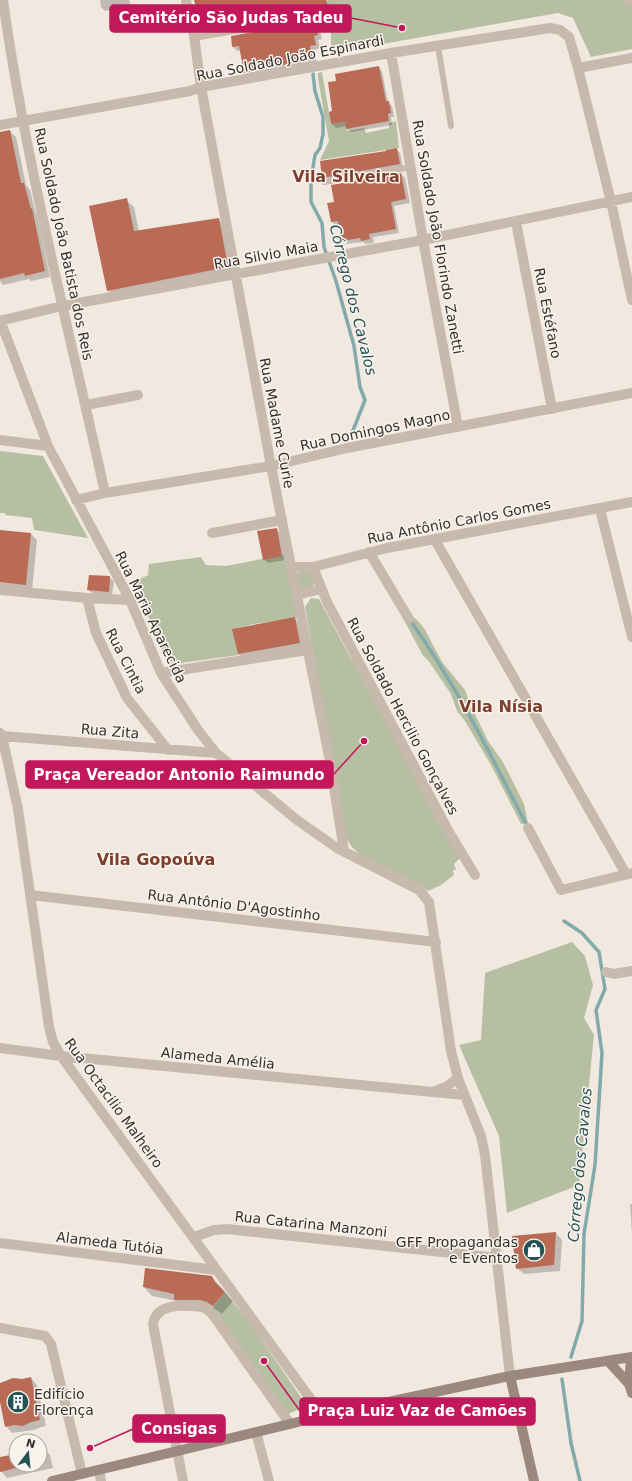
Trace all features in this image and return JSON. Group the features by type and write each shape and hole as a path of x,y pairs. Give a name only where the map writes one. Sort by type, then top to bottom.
{"street":[{"name":"Rua Soldado João Batista dos Reis","path":"3,0 10,53 23,120 62,306 86,405 105,494"},
{"name":"Rua Madame Curie","path":"186,0 194,36 201,87 271,466 329,756 344,851"},
{"path":"194,36 308,16"},
{"name":"Rua Soldado João Espinardi","path":"0,125 138,101 190,91 201,87 391,53 554,28 560,30 569,37 578,68 611,202 632,300"},
{"name":"Rua Soldado João Florindo Zanetti","path":"391,53 423,240 458,427"},
{"path":"578,68 632,58"},
{"name":"Rua Silvio Maia","path":"0,320 62,306 516,222 632,197"},
{"name":"Rua Estéfano","path":"516,222 552,409"},
{"name":"Rua Maria Aparecida","path":"0,320 48,446 130,600 161,674 216,753 297,820 344,851 415,888 424,895 429,902 436,942 450,1051 464,1095 483,1142 498,1258 510,1376"},
{"name":"Rua Domingos Magno","path":"76,500 271,466 347,448 632,393"},
{"path":"86,405 138,395"},
{"path":"0,440 48,446"},
{"name":"Rua Antônio Carlos Gomes","path":"292,567 313,566 369,552 632,502"},
{"path":"600,509 632,637"},
{"path":"212,533 282,520"},
{"path":"435,540 629,873 561,890 528,828"},
{"path":"369,552 409,619"},
{"name":"Rua Soldado Hercilio Gonçalves","path":"313,566 321,589 448,832 475,874"},
{"path":"297,595 321,589"},
{"path":"0,590 87,598 130,600"},
{"name":"Rua Cintia","path":"87,598 96,633 127,698 168,750"},
{"path":"161,674 308,650"},
{"name":"Rua Zita","path":"1,734 168,750 216,753"},
{"name":"Rua Octacilio Malheiro","path":"1,734 18,809 48,1027 53,1042 61,1056 323,1416"},
{"name":"Rua Antônio D'Agostinho","path":"30,895 436,942"},
{"path":"606,972 614,974 632,971"},
{"name":"Alameda Amélia","path":"0,1048 61,1056 464,1095"},
{"path":"434,1092 446,1087 458,1078"},
{"name":"Rua Catarina Manzoni","path":"194,1237 214,1230 227,1229 498,1258"},
{"name":"Alameda Tutóia","path":"0,1243 216,1270"},
{"path":"183,1481 153,1324 154,1318 162,1310 177,1305 200,1306 208,1310 216,1319 290,1424"},
{"path":"0,1328 44,1336 51,1344 82,1474"},
{"path":"52,1481 323,1416 510,1376 631,1358 631,1388"},
{"path":"608,1361 631,1388"},
{"path":"510,1376 534,1481"},
{"path":"256,1432 269,1481"},
{"path":"99,1470 102,1481"}],"lane":[{"path":"626,0 632,4"},
{"path":"438,46 451,126"},
{"path":"324,182 411,167"}],"green space":[{"path":"329,0 632,0 632,49 591,57 573,18 558,13 331,53"},
{"path":"322,72 331,124 345,122 347,131 364,128 366,133 389,128 389,123 396,121 399,148 320,160 329,141 318,79 318,73"},
{"path":"0,451 43,456 88,538 34,530 32,518 5,515 5,513 0,513"},
{"path":"283,555 301,617 254,624 233,629 239,655 173,664 163,652 134,582 148,575 149,564 201,557 206,565 226,566"},
{"path":"310,570 316,582 309,588 300,588 296,576 297,574"},
{"path":"311,598 319,599 350,657 374,694 460,858 454,864 456,870 453,870 454,875 441,885 428,891 360,855 346,838 305,607"},
{"path":"415,618 424,628 442,662 465,690 488,741 503,762 524,804 528,823 521,824 491,765 465,721 457,711 451,694 422,654 405,622"},
{"path":"572,942 585,956 593,985 584,1018 594,1035 579,1185 507,1213 499,1136 459,1045 481,1040 485,973"},
{"path":"225,1292 252,1326 307,1406 288,1414 213,1307"}],"building":[{"path":"194,0 326,0 329,11 313,12 307,10 201,28"},
{"path":"314,18 318,35 314,36 316,45 310,46 313,59 244,73 239,46 232,47 231,36 309,22"},
{"path":"379,66 386,101 389,101 391,113 388,114 389,121 346,129 345,122 331,124 329,112 332,111 328,82 336,81 335,74"},
{"path":"10,130 21,183 24,183 31,209 32,208 45,271 25,276 24,273 0,279 0,132"},
{"path":"397,148 400,164 322,178 320,161"},
{"path":"401,173 406,199 391,202 396,229 369,234 370,239 361,241 360,238 341,241 338,221 331,222 327,203 334,202 331,185"},
{"path":"127,198 134,231 219,218 228,267 107,291 89,206"},
{"path":"277,528 282,556 263,560 257,531"},
{"path":"0,530 31,533 26,585 0,582"},
{"path":"89,575 110,576 109,592 87,590"},
{"path":"295,617 300,643 238,654 232,629"},
{"name":"GFF Propagandas e Eventos","path":"556,1232 554,1265 516,1269 512,1236"},
{"path":"145,1268 212,1276 215,1282 225,1292 213,1306 200,1300 174,1300 174,1294 143,1287"},
{"name":"Edifício Florença","path":"31,1377 40,1420 23,1426 14,1425 5,1427 0,1402 0,1383 13,1378 22,1379"},
{"path":"8,1456 8,1470 0,1472 0,1457"}],"waterway":[{"name":"Córrego dos Cavalos","path":"313,74 315,91 323,117 323,134 320,148 315,155 311,180 311,202 322,223 324,247 336,281 354,346 360,387 365,400 350,438"},
{"name":"Córrego dos Cavalos","path":"410,620 458,695 527,826"},
{"name":"Córrego dos Cavalos","path":"564,921 582,933 599,952 605,989 596,1010 602,1053 595,1165 584,1234 582,1321 571,1357"},
{"name":"Córrego dos Cavalos","path":"562,1379 571,1443 580,1481"}],"place":[{"name":"Cemitério São Judas Tadeu","path":"402,28"},
{"name":"Praça Vereador Antonio Raimundo","path":"364,741"},
{"name":"GFF Propagandas e Eventos","path":"534,1250"},
{"name":"Praça Luiz Vaz de Camões","path":"264,1361"},
{"name":"Edifício Florença","path":"18,1402"},
{"name":"Consigas","path":"90,1448"}],"district":[{"name":"Vila Silveira","path":"346,176"},
{"name":"Vila Nísia","path":"501,706"},
{"name":"Vila Gopoúva","path":"156,859"}]}
